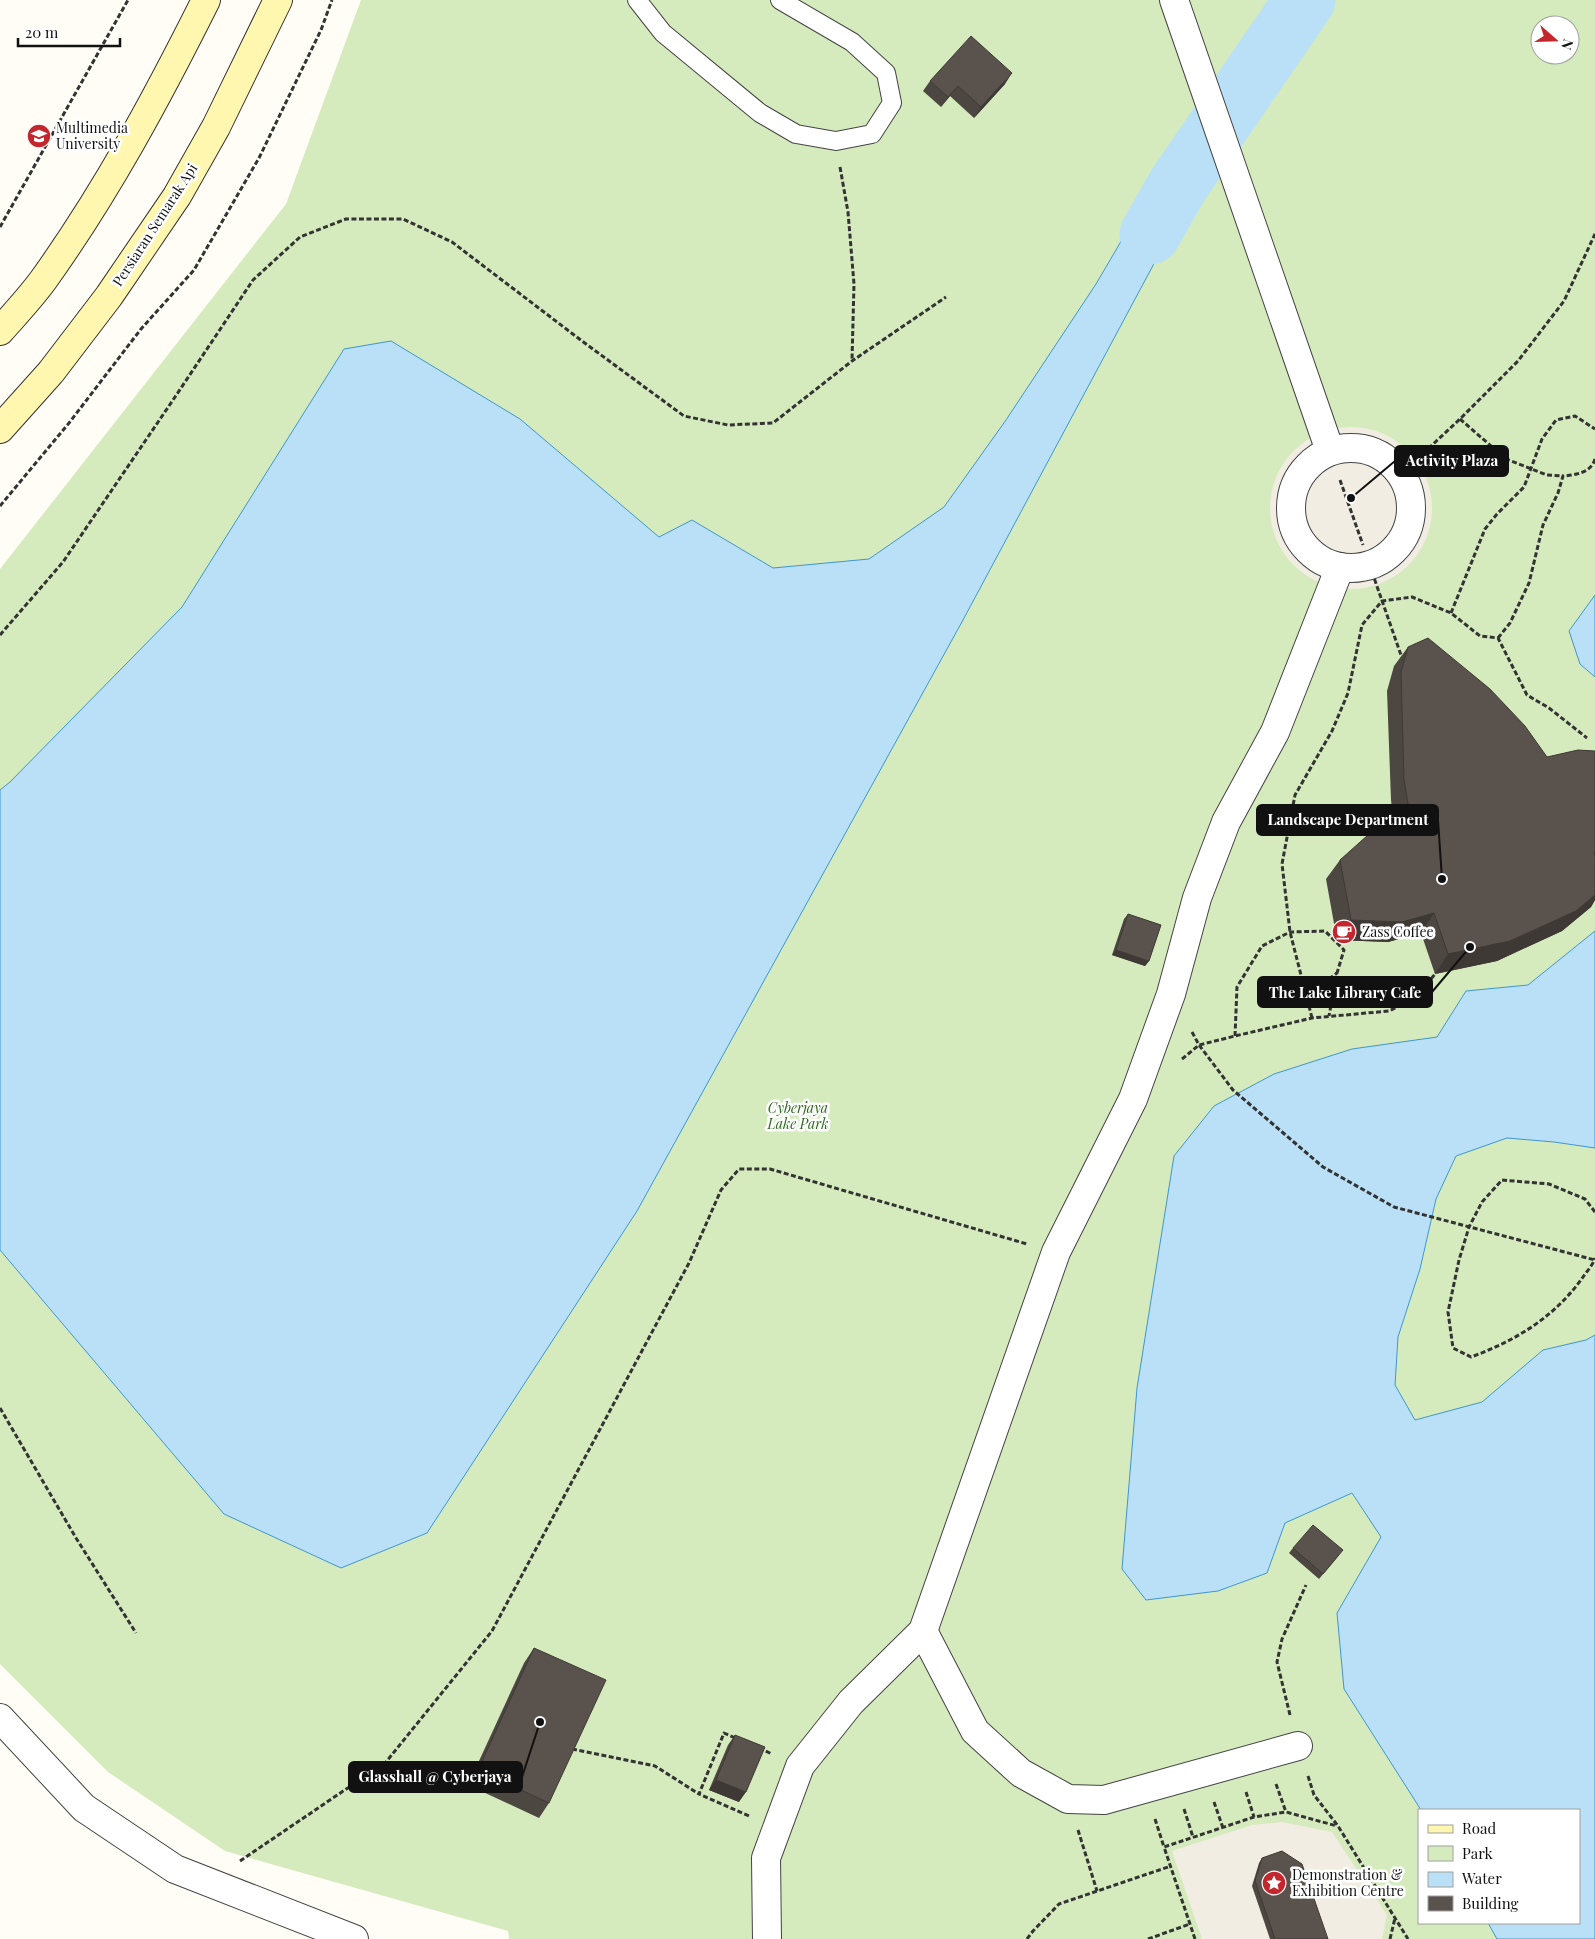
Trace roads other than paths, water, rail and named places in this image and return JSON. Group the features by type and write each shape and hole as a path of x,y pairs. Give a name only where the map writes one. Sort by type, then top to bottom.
{"main road":[{"path":"0,331 43,280 87,215 128,148 169,74 206,0"},
{"name":"Persiaran Semarak Api","path":"0,429 51,372 104,304 177,196 216,127 278,0"}],"street":[{"path":"1174,0 1330,451"},
{"path":"1352,447 1371,450 1388,459 1401,474 1409,491 1411,510 1408,528 1399,544 1385,557 1370,565 1354,568 1340,567 1321,560 1306,548 1295,531 1290,512 1293,492 1301,474 1314,459 1330,451 1352,447"},
{"path":"767,1939 766,1858 800,1766 851,1702 923,1631 1056,1252 1133,1099 1171,994 1198,898 1226,822 1275,732 1340,567"},
{"path":"923,1631 975,1731 1021,1773 1068,1798 1104,1800 1298,1746"},
{"path":"0,1718 84,1808 176,1869 354,1939"}],"lane":[{"path":"637,0 663,33 760,113 796,134 836,141 872,134 892,103 886,73 852,42 780,0"}],"water":[{"path":"1133,221 1164,245 963,620 637,1211 427,1533 341,1568 224,1514 0,1250 0,790 182,607 344,349 391,341 520,419 659,537 692,520 773,568 869,559 944,507 1006,420 1096,284"},
{"path":"1595,595 1595,677 1580,664 1569,631"},
{"path":"1595,931 1595,1148 1507,1138 1456,1156 1436,1199 1420,1269 1398,1337 1395,1385 1415,1420 1482,1402 1543,1350 1586,1340 1595,1335 1595,1939 1497,1939 1489,1924 1580,1924 1580,1809 1420,1809 1344,1689 1337,1613 1381,1537 1352,1493 1285,1523 1267,1573 1218,1591 1146,1600 1122,1569 1137,1388 1174,1156 1214,1106 1274,1074 1352,1049 1437,1037 1466,991 1528,985"}],"waterway":[{"path":"1150,234 1178,185 1305,0"}],"place":[{"name":"Multimedia University","path":"39,136"},
{"name":"Activity Plaza","path":"1351,498"},
{"name":"Landscape Department","path":"1442,879"},
{"name":"Zass Coffee","path":"1344,932"},
{"name":"The Lake Library Cafe","path":"1470,947"},
{"name":"Glasshall @ Cyberjaya","path":"540,1722"},
{"name":"Demonstration & Exhibition Centre","path":"1274,1883"}],"park label":[{"name":"Cyberjaya Lake Park","path":"798,1116"}]}
